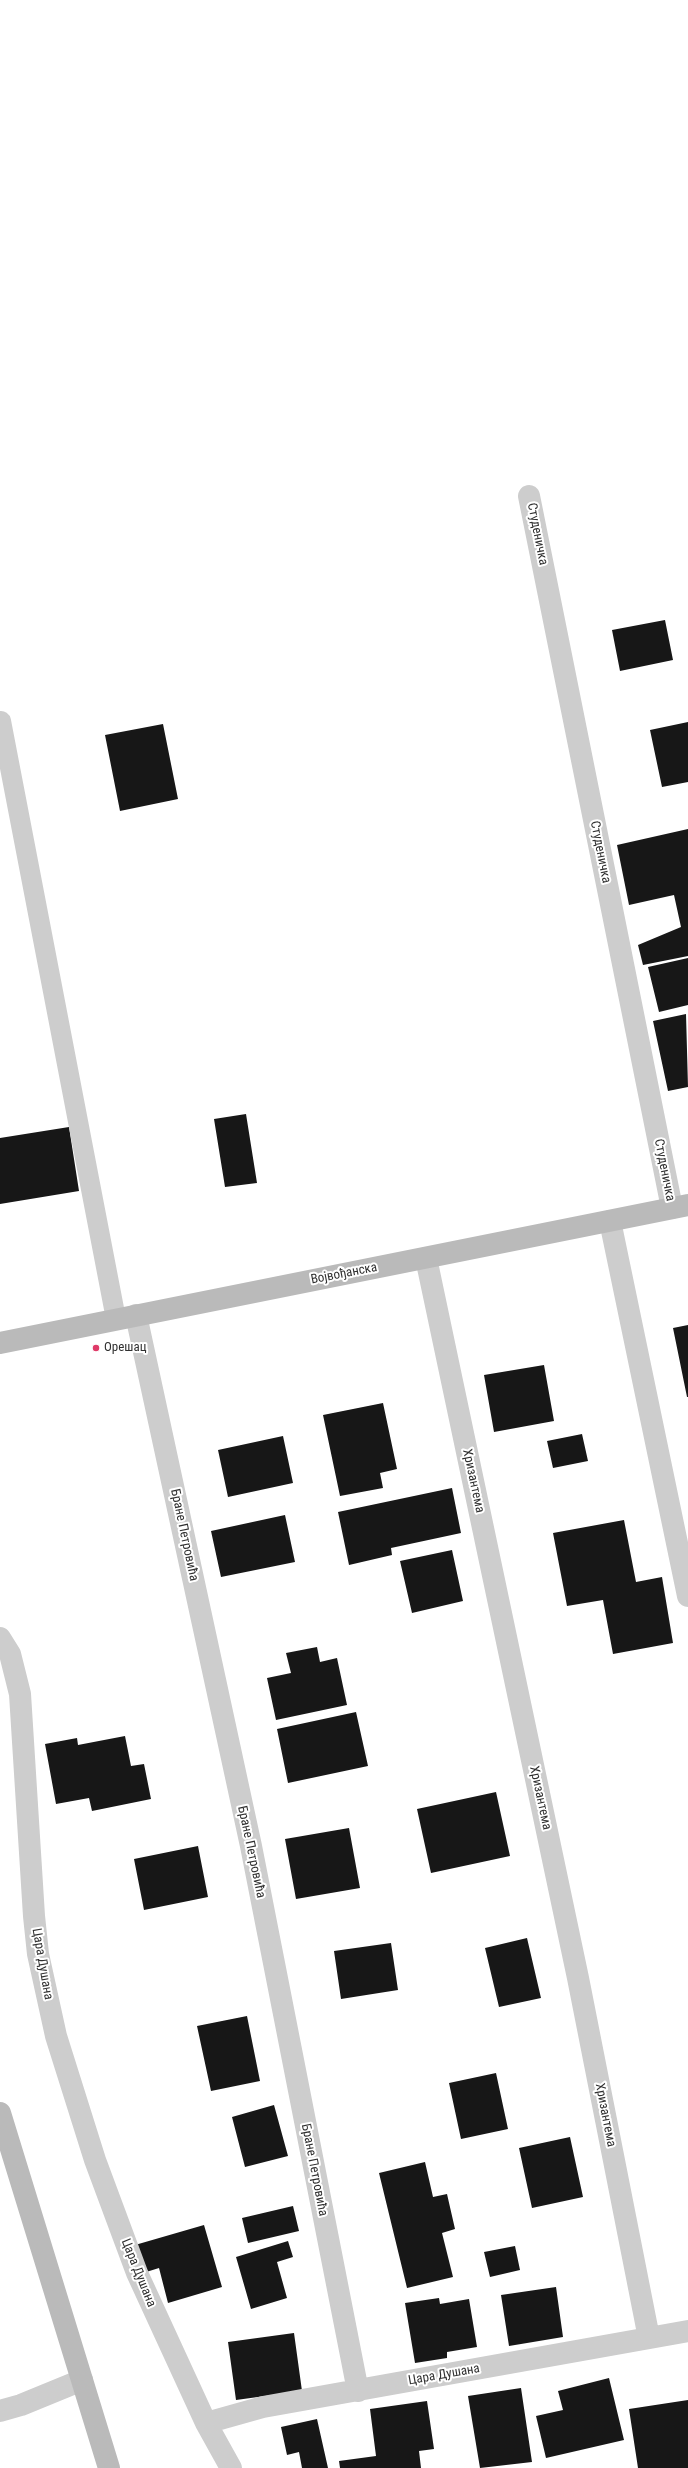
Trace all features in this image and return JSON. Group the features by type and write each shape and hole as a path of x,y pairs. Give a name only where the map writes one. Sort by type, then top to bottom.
{"main road":[{"name":"Војвођанска","path":"0,1343 680,1206"},
{"path":"0,2113 73,2384 109,2468"}],"street":[{"name":"Студеничка","path":"529,496 680,1206"},
{"path":"610,1221 688,1596"},
{"name":"Хризантема","path":"426,1258 578,1978 649,2338"},
{"name":"Бране Петровића","path":"126,1317 251,1846 358,2391"},
{"name":"Цара Душана","path":"0,1638 10,1654 20,1694 34,1916 38,1954 56,2036 72,2092 137,2272 206,2423 263,2407 688,2331"},
{"path":"0,2411 21,2405 73,2384"},
{"path":"206,2423 231,2468"}],"lane":[{"path":"1,721 126,1317"}],"building":[{"path":"665,620 673,660 620,671 612,630"},
{"path":"688,722 688,782 662,787 650,730"},
{"path":"163,724 178,799 120,811 105,735"},
{"path":"688,829 688,956 643,965 638,945 681,927 674,895 629,905 617,845"},
{"path":"688,958 688,1005 659,1012 648,967"},
{"path":"686,1014 688,1087 668,1091 653,1021"},
{"path":"246,1114 257,1183 225,1187 214,1119"},
{"path":"69,1127 79,1191 0,1204 0,1138"},
{"path":"688,1325 688,1397 687,1397 673,1328"},
{"path":"544,1365 554,1421 494,1432 484,1375"},
{"path":"383,1403 397,1469 380,1473 383,1488 340,1496 323,1415"},
{"path":"582,1434 588,1461 553,1468 547,1441"},
{"path":"283,1436 293,1483 228,1497 218,1450"},
{"path":"452,1488 461,1533 391,1548 392,1555 349,1565 338,1512"},
{"path":"285,1515 295,1562 221,1577 211,1531"},
{"path":"624,1520 636,1582 662,1577 673,1643 613,1654 603,1600 567,1606 553,1533"},
{"path":"452,1550 463,1601 412,1613 400,1561"},
{"path":"317,1647 320,1662 337,1658 347,1705 276,1720 267,1678 291,1673 286,1653"},
{"path":"356,1712 368,1766 288,1783 277,1729"},
{"path":"125,1736 131,1766 144,1764 151,1799 92,1811 89,1798 56,1804 45,1744 77,1738 78,1745"},
{"path":"496,1792 510,1856 431,1873 417,1809"},
{"path":"349,1828 360,1888 296,1899 285,1839"},
{"path":"198,1846 208,1897 144,1910 134,1859"},
{"path":"527,1938 541,1998 499,2007 485,1948"},
{"path":"391,1943 398,1990 341,1999 334,1951"},
{"path":"247,2016 260,2081 211,2091 197,2026"},
{"path":"496,2073 508,2129 461,2139 449,2083"},
{"path":"274,2105 288,2156 245,2167 232,2117"},
{"path":"570,2137 583,2197 532,2208 519,2148"},
{"path":"425,2162 433,2197 447,2194 455,2229 442,2233 453,2277 407,2288 379,2173"},
{"path":"293,2206 299,2231 248,2243 242,2218"},
{"path":"204,2225 222,2287 168,2303 159,2268 143,2273 135,2245"},
{"path":"288,2241 293,2257 277,2262 287,2298 251,2309 236,2257"},
{"path":"515,2246 520,2270 490,2277 484,2252"},
{"path":"556,2287 563,2337 509,2346 501,2295"},
{"path":"439,2298 440,2304 469,2299 477,2347 447,2352 447,2358 415,2363 405,2303"},
{"path":"294,2333 302,2391 236,2400 228,2342"},
{"path":"609,2378 624,2440 546,2458 536,2416 563,2410 558,2391"},
{"path":"521,2388 532,2462 480,2468 468,2396"},
{"path":"688,2400 688,2468 638,2468 629,2409"},
{"path":"427,2401 434,2449 419,2451 421,2468 340,2468 339,2461 376,2456 370,2409"},
{"path":"317,2419 328,2468 302,2468 299,2452 287,2455 281,2427"}],"place":[{"name":"Орешац","path":"96,1348"}]}
